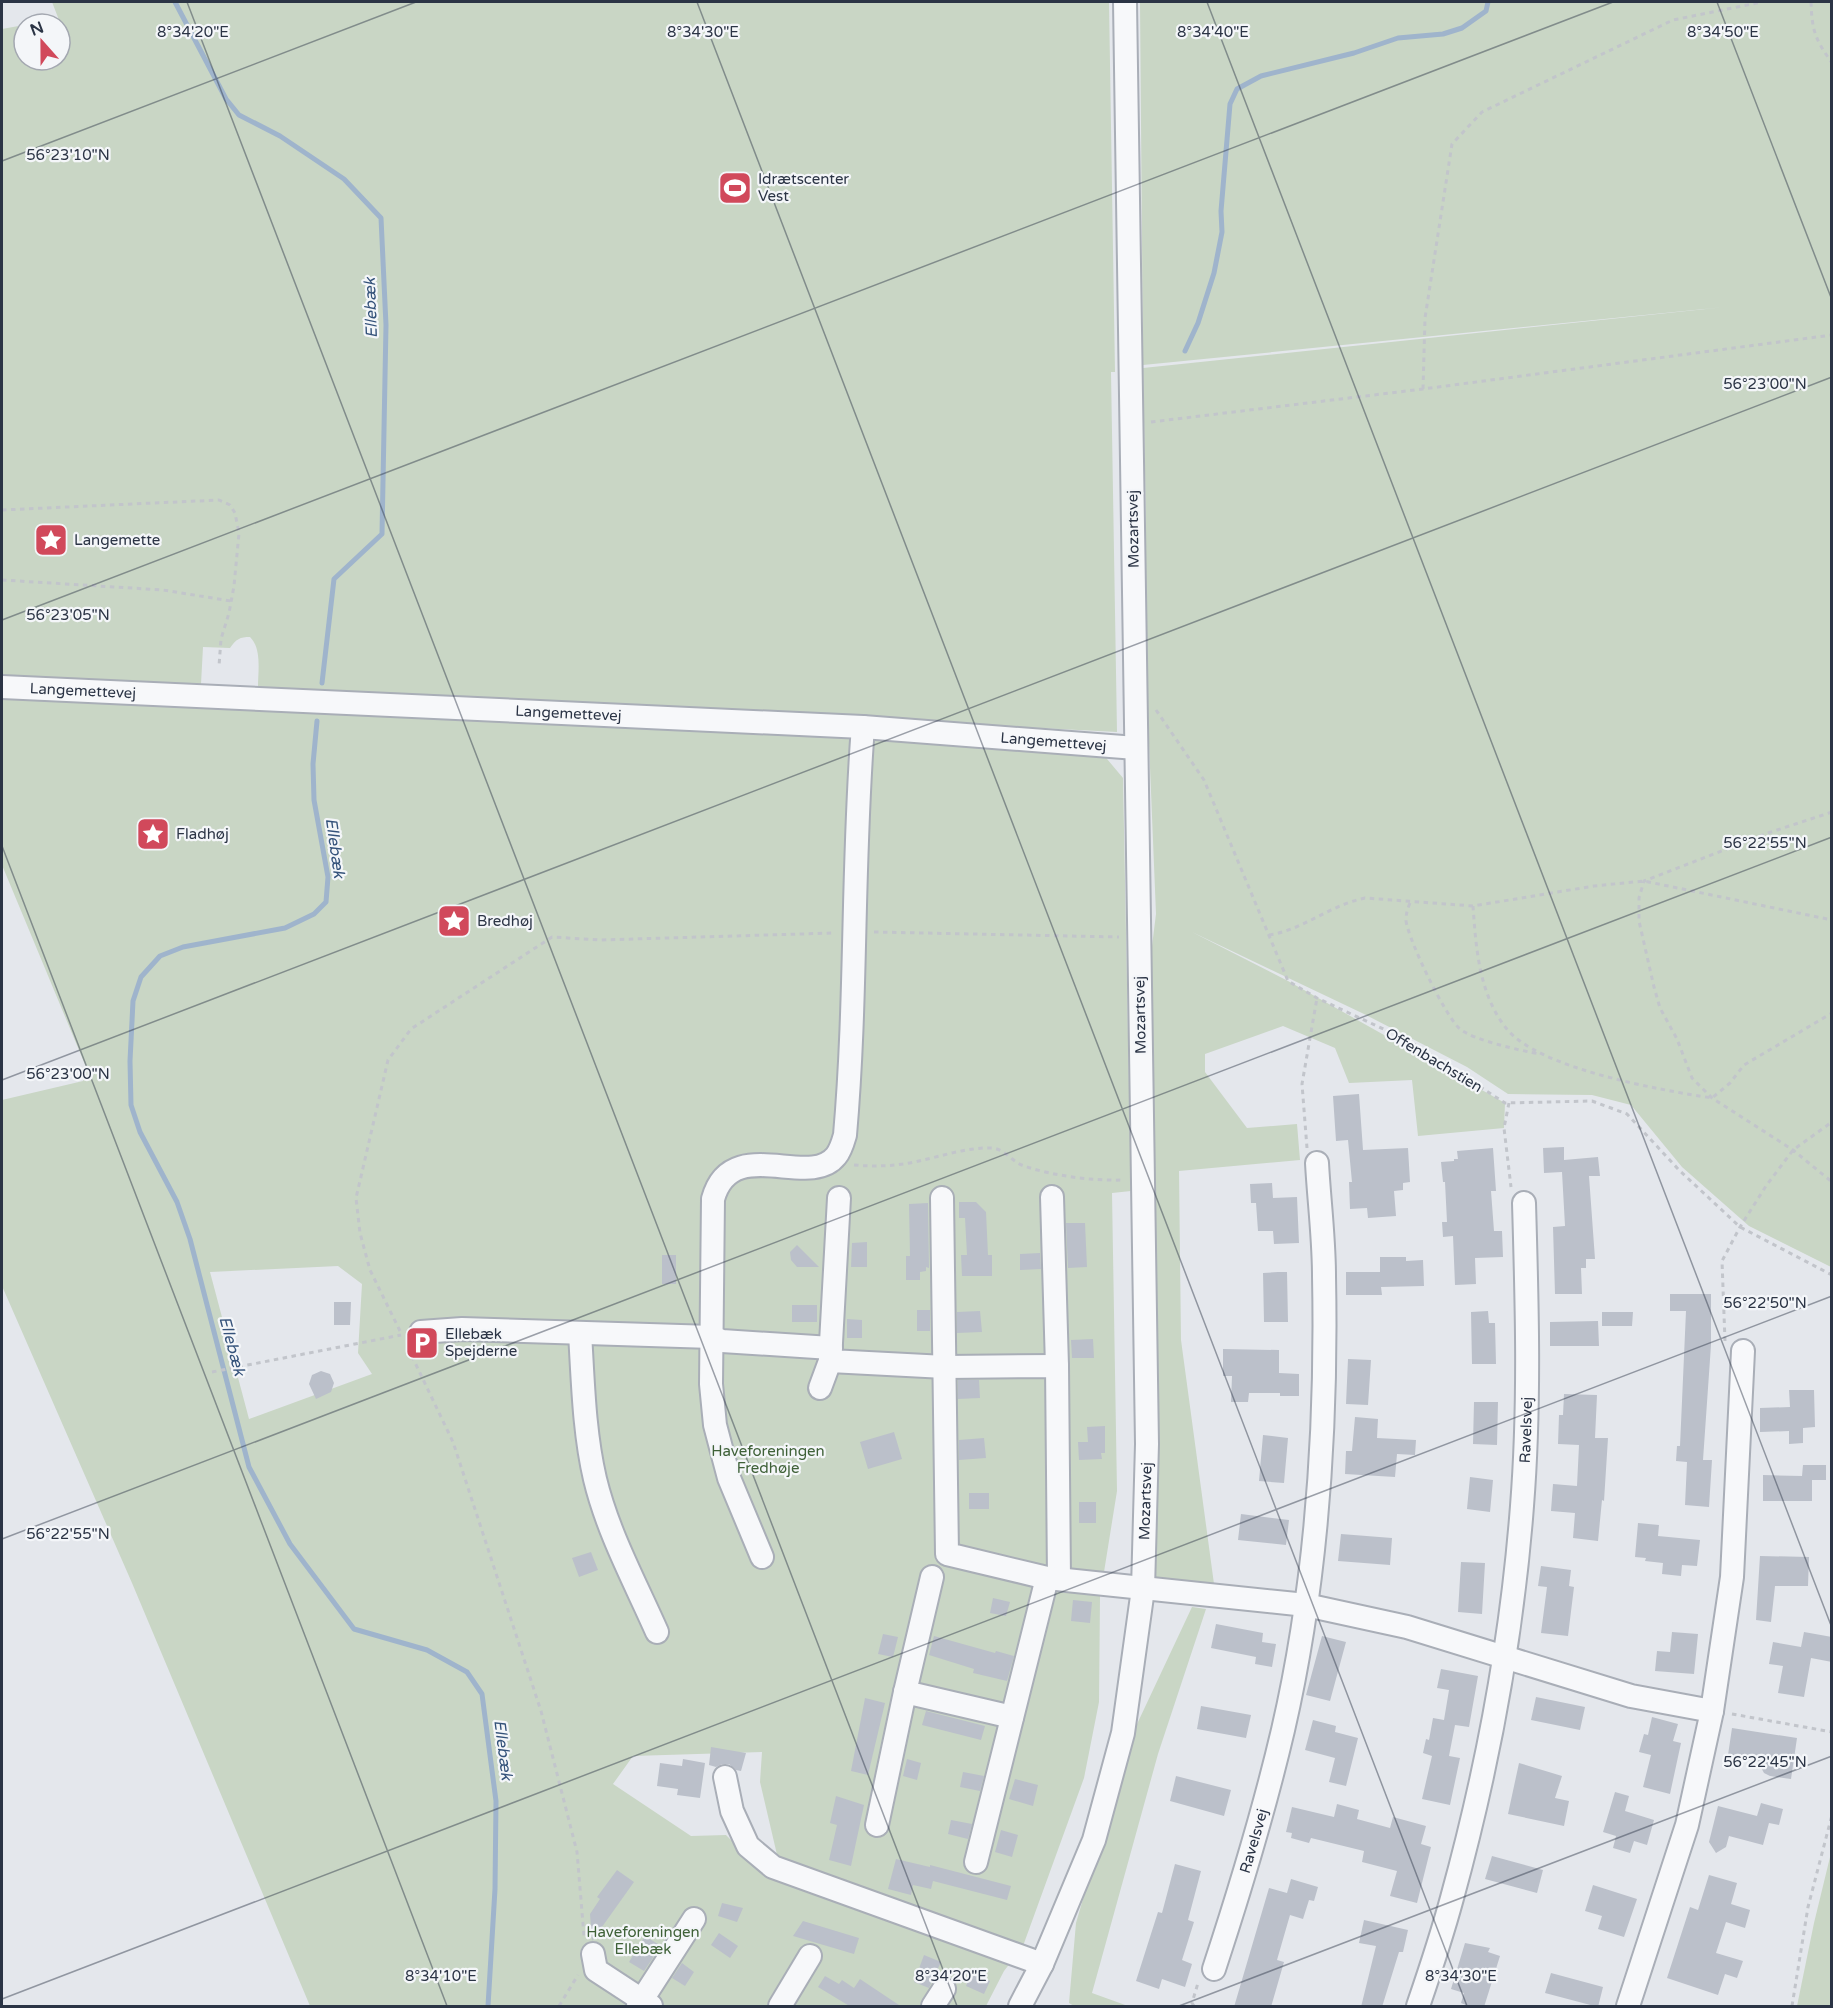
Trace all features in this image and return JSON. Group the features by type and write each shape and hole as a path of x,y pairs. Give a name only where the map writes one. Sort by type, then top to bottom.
{"street":[{"name":"Mozartsvej","path":"1020,2007 1042,1964 1094,1840 1122,1733 1143,1588 1147,1444 1125,2"},
{"name":"Langemettevej","path":"2,687 863,727 1136,748"},
{"path":"762,1557 729,1478 715,1425 711,1384 713,1199 725,1175 741,1167 816,1167 829,1163 840,1150 845,1135 855,932 858,794 863,727"},
{"name":"Ravelsvej","path":"1214,1969 1253,1850 1281,1739 1306,1605 1319,1495 1325,1384 1324,1273 1317,1163"},
{"path":"976,1862 1012,1717 1053,1578 1057,1366 1052,1197"},
{"path":"819,1388 830,1355 839,1198"},
{"path":"942,1198 946,1554 1053,1578 1306,1605 1407,1627 1630,1696 1712,1711"},
{"name":"Ravelsvej","path":"1418,2007 1455,1888 1482,1779 1504,1658 1523,1484 1529,1355 1524,1203"},
{"path":"411,1333 462,1329 712,1337 722,1341 830,1355 945,1367 1057,1366"},
{"path":"580,1333 585,1414 595,1479 611,1529 657,1632"},
{"path":"1628,2007 1687,1825 1712,1711 1732,1577 1743,1351"},
{"path":"877,1825 932,1577"},
{"path":"905,1692 1012,1717"},
{"path":"725,1777 732,1811 748,1846 773,1867 1042,1964"},
{"path":"591,1955 643,2005 693,1919"},
{"path":"780,2007 810,1956"}],"path":[{"path":"1423,389 1425,318 1452,144 1482,112 1673,20 1762,2"},
{"path":"1810,2 1811,23 1817,41 1832,63"},
{"path":"1131,424 1423,389 1832,335"},
{"path":"2,510 219,500 230,504 235,513 239,533 231,601 220,639 219,666"},
{"path":"2,580 163,590 231,601"},
{"name":"Offenbachstien","path":"1156,709 1204,780 1288,981 1317,998 1409,1041 1505,1103 1509,1103"},
{"path":"1269,935 1293,929 1348,902 1365,898 1473,906 1594,886 1644,881 1768,833 1832,812"},
{"path":"1644,881 1832,920"},
{"path":"1644,881 1639,898 1639,921 1660,1008 1677,1039 1692,1078 1712,1098 1793,1150 1832,1182"},
{"path":"1410,903 1406,912 1407,925 1425,969 1449,1016 1462,1030 1510,1048 1542,1055 1620,1080 1712,1098 1730,1083 1744,1065 1832,1013"},
{"path":"1473,906 1477,956 1486,989 1507,1029 1542,1055"},
{"path":"559,2007 580,1972 588,1970 591,1955 577,1852 541,1711 453,1442 411,1333 370,1270 360,1233 356,1198 388,1060 411,1029 552,937 600,940 855,932 1139,937"},
{"path":"1317,998 1302,1084 1307,1151 1317,1163"},
{"path":"1524,1203 1512,1193 1504,1128 1509,1103 1592,1101 1627,1114 1679,1170 1740,1227 1832,1275"},
{"path":"1743,1351 1725,1341 1722,1261 1766,1186 1793,1150 1832,1122"},
{"path":"829,1163 890,1166 994,1148 1021,1165 1046,1171 1113,1180 1143,1180"},
{"path":"212,1372 411,1333"},
{"path":"1712,1711 1832,1732"},
{"path":"1792,2007 1808,1907 1832,1815"}],"green space":[{"path":"52,2 1109,2 1115,372 1111,372 1117,732 258,687 258,654 250,637 238,639 230,648 203,647 201,684 2,676 2,29 12,27 12,72 72,72 72,12 56,12"},
{"path":"1140,2 1832,2 1831,1267 1749,1226 1682,1167 1631,1105 1592,1095 1508,1094 1467,1067 1364,1014 1192,932 1288,981 1505,1103 1504,1128 1418,1136 1412,1080 1349,1083 1335,1048 1283,1026 1205,1054 1205,1072 1247,1128 1297,1124 1300,1160 1179,1171 1181,1340 1214,1584 1154,1578 1150,962 1156,914 1145,645 1146,521 1143,368 1725,307 1143,365"},
{"path":"2,697 370,711 1102,753 1123,778 1131,1191 1112,1193 1117,1491 1100,1597 1099,1702 1084,1778 1023,1946 778,1859 760,1782 762,1752 633,1756 613,1784 691,1836 726,1835 749,1858 1011,1962 986,2006 310,2006 132,1583 2,1286 2,1100 83,1081 86,1067 2,865","holes":["338,1266 362,1284 358,1353 372,1374 249,1419 210,1272"]},
{"path":"1192,1607 1206,1609 1158,1754 1092,1993 1128,2006 1074,2006 1069,2003 1076,1923 1130,1739"},
{"path":"1831,1853 1831,2006 1797,2006 1814,1923"}],"building":[{"path":"1359,1094 1363,1150 1408,1148 1410,1182 1403,1183 1403,1190 1394,1191 1396,1216 1368,1218 1367,1208 1350,1209 1349,1182 1352,1182 1348,1140 1336,1141 1333,1096"},
{"path":"1564,1147 1564,1160 1598,1157 1600,1176 1589,1176 1595,1259 1586,1259 1586,1268 1581,1268 1582,1294 1555,1294 1553,1227 1565,1226 1562,1172 1544,1173 1543,1148"},
{"path":"1493,1148 1496,1191 1491,1191 1494,1231 1502,1231 1503,1257 1475,1258 1476,1284 1455,1285 1453,1236 1443,1237 1442,1222 1447,1222 1445,1182 1443,1182 1441,1162 1458,1159 1457,1151"},
{"path":"1272,1183 1273,1198 1297,1197 1299,1243 1274,1244 1273,1231 1258,1231 1256,1203 1251,1203 1250,1184"},
{"path":"959,1202 976,1202 986,1212 988,1255 992,1255 992,1276 962,1276 961,1255 967,1255 965,1218 959,1218"},
{"path":"928,1203 929,1268 926,1267 926,1271 920,1272 920,1280 906,1280 906,1256 910,1256 909,1204"},
{"path":"1066,1223 1085,1223 1087,1267 1068,1268"},
{"path":"867,1242 867,1267 851,1267 852,1243"},
{"path":"797,1245 819,1267 797,1267 791,1260 790,1252"},
{"path":"1040,1253 1041,1269 1020,1270 1020,1254"},
{"path":"662,1255 676,1255 676,1284 662,1284"},
{"path":"1380,1257 1406,1257 1406,1261 1423,1260 1424,1286 1381,1287 1382,1295 1346,1295 1346,1272 1380,1272"},
{"path":"1287,1272 1288,1322 1264,1322 1263,1273"},
{"path":"1670,1294 1711,1294 1711,1345 1703,1460 1712,1460 1709,1507 1685,1505 1687,1462 1676,1461 1677,1446 1680,1446 1686,1311 1670,1311"},
{"path":"334,1302 351,1302 350,1325 334,1325"},
{"path":"792,1305 817,1305 817,1322 792,1322"},
{"path":"917,1310 930,1310 930,1331 917,1331"},
{"path":"980,1311 982,1332 957,1333 957,1312"},
{"path":"1488,1311 1489,1323 1495,1323 1496,1364 1472,1364 1471,1312"},
{"path":"1602,1312 1633,1312 1632,1326 1602,1326"},
{"path":"847,1319 862,1320 862,1338 847,1338"},
{"path":"1598,1321 1599,1346 1550,1346 1550,1322"},
{"path":"1093,1339 1094,1358 1072,1358 1071,1340"},
{"path":"1223,1349 1279,1350 1279,1373 1299,1374 1299,1396 1280,1396 1280,1393 1249,1393 1248,1402 1231,1402 1232,1376 1223,1376"},
{"path":"1348,1359 1371,1360 1368,1405 1346,1404"},
{"path":"321,1371 330,1374 334,1383 331,1392 316,1399 309,1384 312,1375"},
{"path":"958,1380 979,1380 980,1398 958,1399"},
{"path":"1789,1390 1814,1390 1815,1427 1803,1428 1803,1443 1789,1444 1789,1431 1760,1432 1760,1408 1790,1407"},
{"path":"1564,1394 1597,1395 1595,1438 1608,1438 1604,1501 1602,1500 1598,1541 1573,1538 1575,1513 1551,1511 1553,1484 1577,1486 1579,1445 1558,1444 1559,1415 1563,1415"},
{"path":"1474,1402 1498,1402 1497,1445 1473,1444"},
{"path":"1355,1417 1378,1419 1377,1438 1416,1440 1415,1455 1397,1454 1395,1477 1345,1474 1346,1451 1352,1451"},
{"path":"1105,1426 1105,1453 1101,1453 1102,1459 1079,1460 1078,1442 1088,1442 1087,1427"},
{"path":"894,1432 902,1459 868,1469 860,1442"},
{"path":"1263,1435 1288,1438 1284,1483 1259,1481"},
{"path":"984,1438 986,1458 959,1460 959,1440"},
{"path":"1803,1465 1826,1465 1826,1480 1812,1480 1812,1501 1763,1501 1763,1475 1802,1476"},
{"path":"1470,1477 1493,1480 1490,1512 1467,1509"},
{"path":"969,1493 989,1493 989,1509 969,1509"},
{"path":"1079,1502 1096,1502 1096,1523 1079,1523"},
{"path":"1241,1514 1289,1520 1286,1545 1238,1540"},
{"path":"1638,1523 1659,1525 1658,1536 1700,1540 1697,1566 1682,1565 1681,1576 1662,1574 1663,1563 1645,1561 1646,1558 1635,1557"},
{"path":"1341,1534 1392,1538 1390,1565 1338,1561"},
{"path":"591,1552 598,1570 579,1577 572,1558"},
{"path":"1760,1556 1809,1557 1808,1586 1775,1586 1771,1622 1756,1620"},
{"path":"1461,1562 1485,1563 1482,1614 1458,1612"},
{"path":"1541,1566 1571,1570 1569,1586 1574,1587 1568,1636 1541,1633 1547,1587 1538,1586"},
{"path":"993,1598 1010,1602 1006,1616 990,1613"},
{"path":"1073,1600 1092,1602 1090,1623 1071,1621"},
{"path":"1216,1624 1263,1633 1262,1642 1276,1644 1272,1667 1255,1664 1256,1657 1211,1648"},
{"path":"1672,1632 1698,1634 1694,1674 1655,1671 1657,1651 1670,1652"},
{"path":"1804,1632 1832,1637 1832,1662 1811,1658 1804,1697 1778,1693 1783,1666 1769,1664 1773,1642 1801,1647"},
{"path":"883,1634 898,1637 893,1657 878,1654"},
{"path":"934,1636 1014,1656 1007,1681 973,1673 974,1669 929,1655"},
{"path":"1322,1636 1346,1642 1330,1701 1306,1695"},
{"path":"1441,1669 1478,1676 1469,1727 1455,1725 1449,1756 1460,1758 1450,1805 1422,1799 1432,1756 1423,1753 1426,1739 1429,1740 1433,1718 1444,1720 1449,1690 1437,1688"},
{"path":"1536,1697 1585,1707 1580,1730 1531,1720"},
{"path":"865,1698 885,1703 868,1775 851,1771"},
{"path":"1201,1706 1251,1715 1246,1738 1197,1729"},
{"path":"926,1711 985,1726 981,1740 922,1725"},
{"path":"1652,1717 1678,1724 1673,1741 1681,1743 1670,1794 1643,1787 1651,1755 1639,1752 1644,1734 1648,1735"},
{"path":"1313,1720 1336,1726 1335,1732 1358,1738 1346,1786 1329,1782 1335,1758 1305,1750"},
{"path":"1732,1728 1797,1738 1791,1779 1764,1773 1757,1760 1728,1755"},
{"path":"711,1747 746,1753 741,1771 729,1764 716,1767 709,1765"},
{"path":"683,1759 705,1763 700,1798 677,1795 678,1789 657,1786 660,1763 682,1766"},
{"path":"907,1759 921,1763 917,1780 903,1776"},
{"path":"1519,1763 1562,1776 1555,1798 1569,1801 1564,1826 1508,1814"},
{"path":"963,1772 984,1776 980,1791 960,1787"},
{"path":"1176,1776 1231,1790 1224,1816 1170,1801"},
{"path":"1015,1779 1038,1785 1033,1806 1009,1799"},
{"path":"1615,1792 1629,1796 1625,1811 1654,1820 1647,1845 1634,1841 1630,1853 1613,1848 1616,1836 1603,1832"},
{"path":"836,1796 864,1805 851,1866 829,1860 837,1825 830,1823"},
{"path":"1761,1803 1783,1809 1779,1825 1769,1823 1763,1845 1729,1836 1726,1847 1716,1853 1709,1842 1718,1806 1757,1816"},
{"path":"1337,1804 1359,1810 1357,1819 1390,1828 1393,1817 1426,1826 1421,1844 1431,1847 1417,1903 1390,1896 1397,1871 1362,1862 1364,1851 1311,1838 1309,1843 1291,1838 1292,1833 1286,1832 1292,1807 1334,1817"},
{"path":"951,1820 972,1824 968,1839 948,1834"},
{"path":"1001,1830 1018,1835 1012,1857 995,1852"},
{"path":"1492,1856 1543,1870 1537,1893 1485,1879"},
{"path":"896,1859 930,1867 930,1865 1011,1886 1007,1900 933,1881 931,1889 913,1885 911,1895 888,1889"},
{"path":"1175,1864 1201,1871 1188,1920 1194,1922 1182,1960 1192,1964 1185,1987 1162,1979 1159,1989 1136,1981 1158,1912 1162,1913"},
{"path":"617,1870 634,1882 592,1941 590,1914 600,1899 597,1897"},
{"path":"1709,1875 1737,1883 1731,1904 1750,1910 1745,1928 1726,1922 1716,1953 1743,1961 1737,1978 1725,1974 1718,1995 1667,1978 1690,1907 1698,1910"},
{"path":"1291,1879 1318,1887 1314,1901 1309,1900 1303,1919 1290,1915 1277,1960 1284,1962 1271,2007 1234,2007 1269,1888 1287,1893"},
{"path":"1593,1885 1637,1899 1624,1937 1598,1929 1602,1916 1585,1911"},
{"path":"722,1903 743,1908 737,1922 718,1916"},
{"path":"1364,1920 1408,1930 1403,1952 1399,1952 1382,2007 1361,2007 1376,1946 1359,1943"},
{"path":"803,1921 859,1938 854,1954 793,1936"},
{"path":"719,1933 738,1946 730,1958 711,1945"},
{"path":"645,1936 661,1946 644,1971 629,1962"},
{"path":"1465,1943 1490,1948 1488,1952 1500,1956 1484,2007 1471,2007 1461,2003 1464,1993 1451,1989"},
{"path":"924,1955 941,1962 929,1988 914,1982"},
{"path":"682,1963 694,1972 685,1986 672,1978"},
{"path":"971,1973 990,1981 984,1994 966,1986"},
{"path":"1551,1973 1603,1987 1598,2007 1545,1993"},
{"path":"825,1976 839,1984 842,1980 854,1988 860,1979 902,2007 851,2007 818,1987"}],"waterway":[{"name":"Ellebæk","path":"175,2 226,99 239,115 280,136 344,179 381,218 386,325 382,534 334,579 322,683"},
{"path":"1185,351 1198,323 1214,273 1222,232 1221,211 1230,104 1237,89 1261,76 1354,53 1398,38 1443,34 1462,28 1486,11 1488,2"},
{"name":"Ellebæk","path":"317,721 313,764 314,800 328,877 326,902 314,914 285,928 183,947 160,956 141,977 133,1001 130,1061 131,1105 140,1132 177,1202 190,1239 249,1467 290,1544 354,1629 427,1650 467,1672 482,1694 496,1801 495,1889 488,2006"}],"place":[{"name":"Idrætscenter Vest","path":"735,188"},
{"name":"Langemette","path":"51,540"},
{"name":"Fladhøj","path":"153,834"},
{"name":"Bredhøj","path":"454,921"},
{"name":"Ellebæk Spejderne","path":"422,1343"}],"park label":[{"name":"Haveforeningen Fredhøje","path":"768,1460"},
{"name":"Haveforeningen Ellebæk","path":"643,1940"}]}
